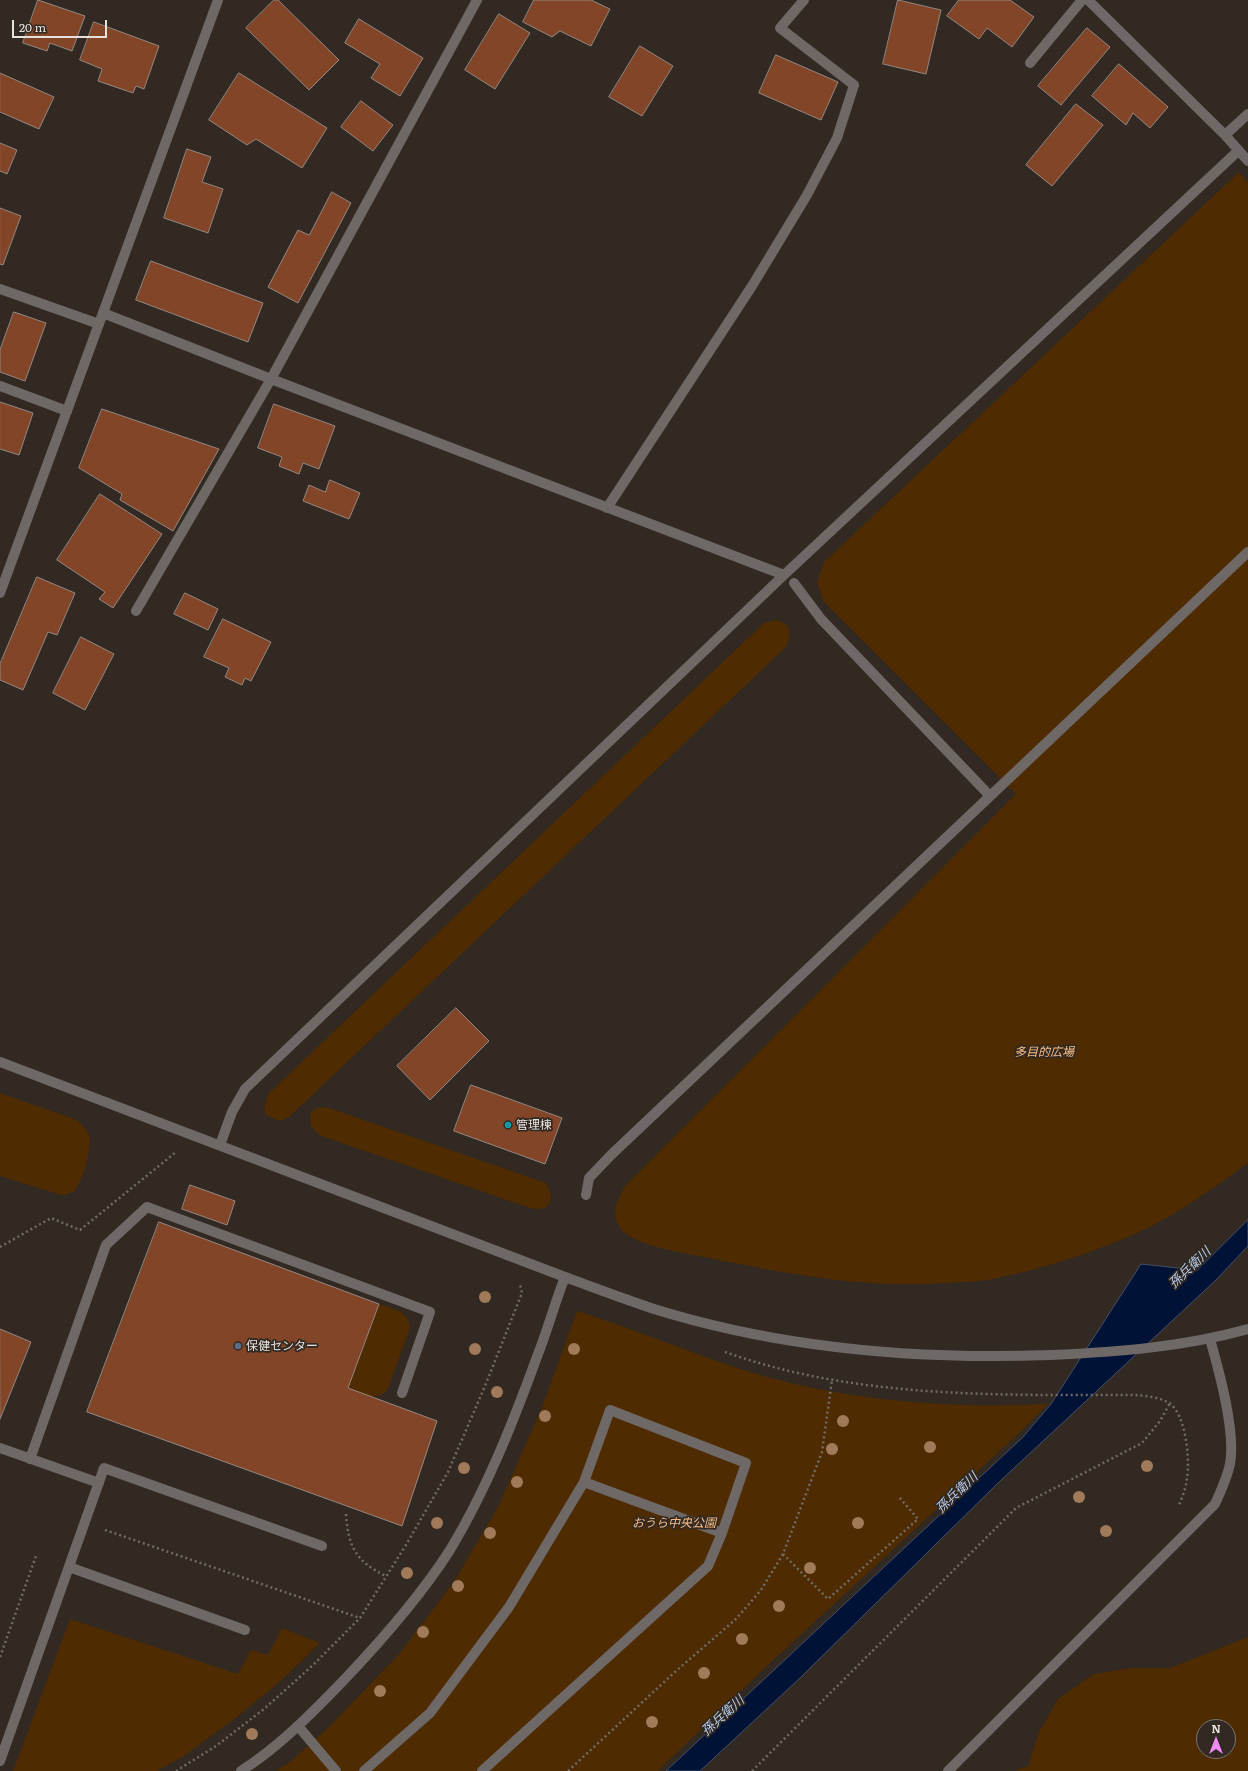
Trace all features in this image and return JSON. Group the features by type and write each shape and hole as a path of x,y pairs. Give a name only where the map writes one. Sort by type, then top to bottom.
{"street":[{"path":"0,593 218,0"},
{"path":"136,611 270,379 476,0"},
{"path":"608,508 752,286 807,195 837,138 854,85 780,28 804,0"},
{"path":"1030,63 1082,0"},
{"path":"1088,0 1225,135 1248,161"},
{"path":"1225,135 1248,114"},
{"path":"220,1145 232,1112 245,1088 784,575 1238,151"},
{"path":"0,289 99,324"},
{"path":"103,313 270,379 784,575"},
{"path":"0,386 67,411"},
{"path":"586,1195 590,1178 611,1155 1248,552"},
{"path":"794,582 820,618 990,796"},
{"path":"0,1062 565,1277 654,1309 710,1324 838,1349 922,1356 1003,1357 1140,1349 1210,1339 1248,1329"},
{"path":"30,1459 106,1245 147,1207 430,1312 402,1393"},
{"path":"241,1771 254,1763 298,1726 388,1633 449,1550 475,1505 509,1428 539,1353 565,1277"},
{"path":"948,1771 1215,1504 1224,1485 1230,1463 1230,1438 1220,1378 1210,1339"},
{"path":"364,1771 430,1712 509,1607 584,1482 610,1410 746,1463 722,1533 708,1566 482,1771"},
{"path":"0,1448 99,1483"},
{"path":"0,1761 4,1736 70,1567 104,1468 322,1546"},
{"path":"584,1482 722,1533"},
{"path":"70,1567 245,1630"},
{"path":"298,1726 336,1771"}],"path":[{"path":"0,1247 52,1218 80,1230 178,1150"},
{"path":"176,1771 216,1746 264,1709 312,1666 360,1618 406,1545 448,1472 485,1386 522,1293"},
{"path":"568,1771 676,1671 736,1619 761,1590 783,1554 822,1452 832,1380"},
{"path":"1036,1395 1149,1396 1170,1403 1178,1412 1188,1450 1188,1477 1179,1504"},
{"path":"752,1771 1016,1508 1142,1443 1160,1421 1170,1403"},
{"path":"783,1554 828,1599 918,1519 898,1497"},
{"path":"346,1514 347,1533 352,1548 359,1559 373,1570 386,1576"},
{"path":"105,1530 360,1618"},
{"path":"0,1657 36,1556"}],"green space":[{"name":"多目的広場","path":"1239,172 1248,183 1248,1163 1194,1201 1152,1226 1137,1233 1103,1247 1051,1265 979,1281 886,1284 826,1279 672,1251 637,1240 628,1235 618,1224 615,1213 619,1196 625,1186 1016,794 823,601 817,581 824,562"},
{"path":"775,620 780,621 789,630 789,639 785,648 289,1117 280,1121 266,1115 264,1109 268,1094 764,623"},
{"path":"0,1093 77,1120 87,1131 90,1146 87,1161 76,1189 68,1194 61,1195 0,1176"},
{"path":"323,1107 546,1183 550,1194 549,1203 547,1207 537,1209 530,1208 319,1135 311,1126 310,1113 316,1108"},
{"path":"379,1304 395,1309 404,1314 409,1322 410,1328 388,1388 380,1395 370,1396 348,1388"},
{"name":"おうら中央公園","path":"577,1311 737,1368 813,1388 891,1400 930,1403 969,1405 1048,1404 1017,1435 767,1666 658,1771 276,1771 291,1761 328,1728 400,1653 453,1583 498,1507 541,1410"},
{"path":"70,1619 238,1674 251,1650 268,1655 282,1628 320,1643 282,1680 237,1717 184,1756 157,1771 13,1771"},
{"path":"1248,1637 1248,1771 1014,1771 1028,1766 1039,1732 1058,1699 1094,1674 1131,1668 1170,1668"}],"water":[{"path":"1248,1220 1248,1246 1216,1280 998,1483 800,1678 700,1771 666,1771 1023,1437 1051,1404 1141,1264 1197,1270"}],"building":[{"path":"38,0 85,16 72,51 50,43 47,51 23,43"},
{"path":"274,0 278,0 339,60 309,90 246,28"},
{"path":"534,0 591,0 610,9 591,46 560,31 552,37 523,22"},
{"path":"898,0 941,10 926,74 883,64"},
{"path":"959,0 1010,0 1034,17 1012,47 987,28 979,39 947,16"},
{"path":"499,14 530,33 495,89 465,70"},
{"path":"359,19 423,58 400,96 371,78 380,64 345,43"},
{"path":"94,22 159,46 144,89 136,86 133,93 98,81 102,69 80,60"},
{"path":"1087,28 1110,47 1061,105 1038,86"},
{"path":"640,46 673,66 642,116 609,97"},
{"path":"776,55 838,82 821,120 759,93"},
{"path":"1119,64 1168,107 1150,128 1133,113 1126,125 1092,96"},
{"path":"0,73 54,97 39,129 0,112"},
{"path":"239,73 327,128 302,168 256,139 247,145 209,120"},
{"path":"361,101 393,125 373,151 341,127"},
{"path":"1076,104 1103,125 1052,186 1026,165"},
{"path":"0,143 17,150 7,174 0,171"},
{"path":"187,149 211,157 202,182 223,189 208,233 164,218"},
{"path":"332,192 351,203 298,303 268,287 298,230 309,235"},
{"path":"0,208 21,216 3,265 0,264"},
{"path":"151,261 263,303 248,342 136,300"},
{"path":"14,312 46,323 25,381 0,372 0,350"},
{"path":"0,402 33,413 19,455 0,449"},
{"path":"274,404 335,426 319,469 303,463 299,474 279,466 282,457 258,448"},
{"path":"102,409 219,449 173,531 120,500 122,494 79,468"},
{"path":"330,480 360,493 349,519 303,501 309,485 325,492"},
{"path":"100,494 162,534 113,608 99,599 105,592 57,560"},
{"path":"37,577 75,593 57,635 48,632 23,690 0,680 0,664"},
{"path":"185,593 218,609 208,630 174,614"},
{"path":"223,619 271,642 251,681 245,678 242,685 225,677 229,668 204,657"},
{"path":"81,637 114,654 85,710 53,693"},
{"path":"456,1008 489,1041 430,1100 397,1066"},
{"name":"管理棟","path":"471,1085 562,1118 545,1164 454,1131"},
{"path":"190,1185 235,1201 227,1225 182,1209"},
{"name":"保健センター","path":"159,1222 379,1304 348,1388 437,1421 402,1526 87,1412"},
{"path":"0,1329 31,1342 0,1419"}],"place":[{"name":"管理棟","path":"508,1125"},
{"name":"保健センター","path":"238,1346"}],"water label":[{"name":"孫兵衛川","path":"1190,1268"},
{"name":"孫兵衛川","path":"957,1493"},
{"name":"孫兵衛川","path":"723,1716"}]}
